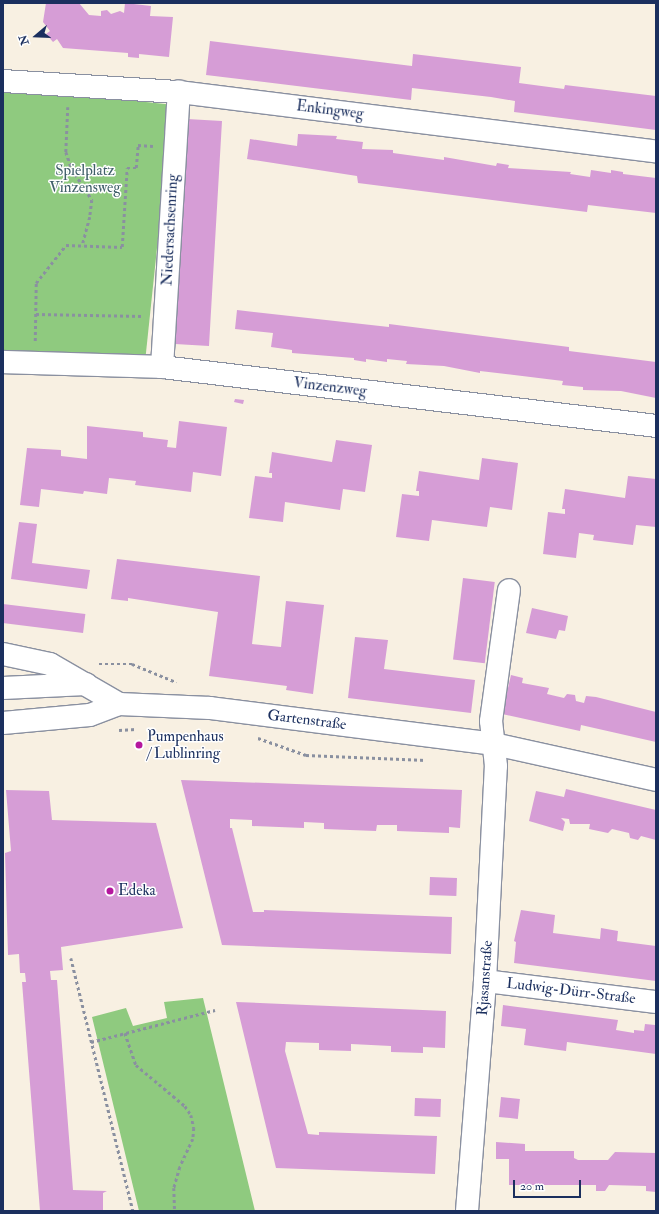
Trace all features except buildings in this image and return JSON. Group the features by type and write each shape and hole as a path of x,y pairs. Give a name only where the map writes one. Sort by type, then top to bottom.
{"street":[{"name":"Enkingweg","path":"3,81 179,92 656,150"},
{"name":"Niedersachsenring","path":"162,367 179,92"},
{"name":"Vinzenzweg","path":"3,362 162,367 656,426"},
{"path":"494,744 491,721 509,590"},
{"name":"Gartenstraße","path":"3,654 50,664 119,704"},
{"path":"3,688 86,684"},
{"name":"Gartenstraße","path":"3,722 90,715 119,704 244,712 494,744 656,780"},
{"name":"Rjasanstraße","path":"467,1211 485,981 496,766 494,744"},
{"name":"Ludwig-Dürr-Straße","path":"485,981 656,1002"}],"path":[{"path":"70,84 66,152 72,169 92,200 90,217 82,246"},
{"path":"35,363 36,283 66,245 122,247 126,168 136,168 138,145 175,147"},
{"path":"36,314 165,316"},
{"path":"115,730 142,729"},
{"path":"250,735 306,755 431,760"},
{"path":"71,958 133,1211"},
{"path":"91,1042 215,1010"},
{"path":"125,1033 136,1065 185,1106 191,1115 194,1128 193,1139 180,1166 174,1188 175,1211"}],"green space":[{"name":"Spielplatz Vinzensweg","path":"3,87 172,105 144,367 3,352"},
{"path":"203,998 255,1211 139,1211 92,1017 126,1008 133,1026 167,1018 164,1002"}],"place":[{"name":"Pumpenhaus / Lublinring","path":"139,745"},
{"name":"Edeka","path":"110,891"}]}
